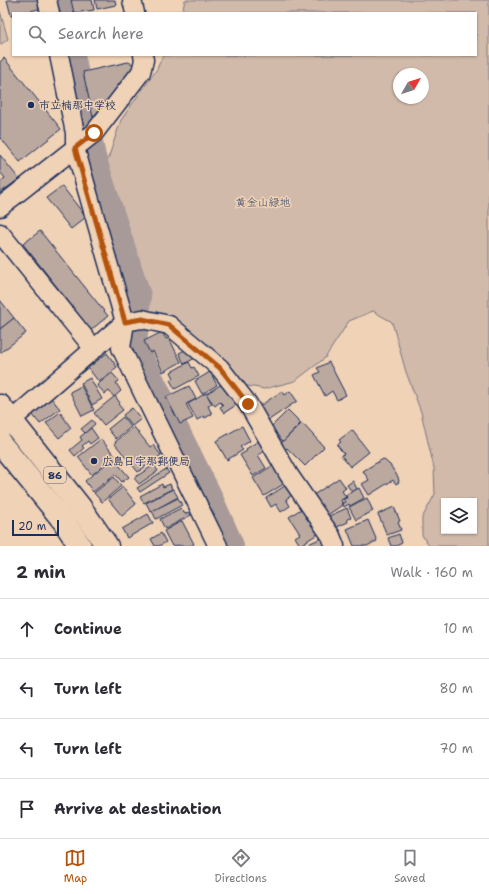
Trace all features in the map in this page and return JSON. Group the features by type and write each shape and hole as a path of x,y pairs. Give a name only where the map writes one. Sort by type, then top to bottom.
{"main road":[{"name":"86","path":"4,419 80,507 106,546"},
{"name":"86","path":"0,443 63,520 80,546"}],"street":[{"path":"47,0 50,12"},
{"path":"132,0 135,12"},
{"path":"59,56 75,133 84,141 131,321 121,348 218,546"},
{"path":"0,207 84,141 141,72 144,60 143,56"},
{"path":"0,233 94,349"},
{"path":"4,419 131,321 169,325 220,368 248,404 289,475 331,536 335,546"}],"green space":[{"name":"黄金山緑地","path":"185,0 489,0 489,546 429,546 422,535 422,518 435,494 434,468 421,412 406,372 392,322 373,311 349,321 325,358 295,381 264,389 243,385 169,320 141,310 138,291 115,225 105,168 121,120 157,69 163,56 477,56 477,12 182,12"},
{"path":"0,11 8,39 0,45"}],"building":[{"path":"7,0 40,0 42,8 27,12 12,12 11,16"},
{"path":"71,0 92,0 94,10 74,12"},
{"path":"95,0 115,0 116,5 97,9"},
{"path":"4,58 61,129 20,162 0,137 0,62"},
{"path":"128,62 138,66 93,117 83,72"},
{"path":"0,155 19,179 0,193 0,182 5,178 0,172"},
{"path":"62,186 86,217 71,229 46,198"},
{"path":"40,231 108,316 91,330 23,244"},
{"path":"0,300 14,318 0,329"},
{"path":"14,318 26,333 0,353 0,329"},
{"path":"162,332 166,339 169,338 181,362 163,372 153,351 150,353 144,341"},
{"path":"189,348 197,357 184,364 179,353"},
{"path":"107,353 117,367 99,382 88,368"},
{"path":"189,362 199,376 175,389 170,380 174,378 171,372"},
{"path":"329,362 346,395 337,400 332,391 325,396 314,375 320,372 317,368"},
{"path":"210,372 217,385 202,394 195,381"},
{"path":"112,373 119,381 116,383 121,391 114,397 109,391 105,394 97,385"},
{"path":"90,378 102,399 92,405 81,383"},
{"path":"225,382 239,403 224,413 220,407 223,405 220,402 215,406 206,394"},
{"path":"81,386 94,410 82,416 70,392"},
{"path":"189,386 196,399 186,404 193,418 180,424 166,397"},
{"path":"282,391 285,395 290,391 297,401 266,422 257,408"},
{"path":"206,393 212,404 208,406 212,414 197,420 188,404"},
{"path":"115,396 120,403 118,404 123,410 104,425 94,413"},
{"path":"51,398 60,409 40,424 32,414"},
{"path":"132,408 141,419 132,426 123,415"},
{"path":"288,410 301,423 283,441 270,428"},
{"path":"60,412 71,428 59,438 46,423"},
{"path":"123,417 131,427 116,439 108,429"},
{"path":"92,420 95,424 85,433 81,429"},
{"path":"302,423 324,447 305,466 287,448 283,452 278,446"},
{"path":"242,426 250,441 240,447 243,450 227,460 216,441"},
{"path":"134,427 150,447 153,445 161,455 138,472 115,444 115,442"},
{"path":"91,428 98,438 90,444 88,441 82,446 84,448 75,456 70,450 82,440 80,437"},
{"path":"352,430 369,452 350,467 341,455 344,454 337,445 341,442 339,440"},
{"path":"101,439 115,456 92,475 78,457"},
{"path":"260,440 267,450 258,455 266,468 253,476 240,455"},
{"path":"113,458 129,477 122,482 115,474 93,492 85,481"},
{"path":"383,459 390,465 398,477 399,482 396,484 393,480 369,495 362,484 369,480 363,471"},
{"path":"275,464 287,482 264,496 253,478"},
{"path":"154,465 158,471 139,484 134,478"},
{"path":"166,469 169,473 140,492 137,488"},
{"path":"114,477 121,486 102,502 94,493"},
{"path":"339,478 346,488 342,491 346,497 341,500 341,506 326,516 312,496"},
{"path":"353,481 357,489 352,492 347,485"},
{"path":"162,484 163,487 170,484 172,489 144,503 140,496"},
{"path":"288,484 295,493 286,499 290,506 281,512 276,504 271,507 266,498"},
{"path":"123,487 136,504 122,516 108,499"},
{"path":"359,488 364,498 350,506 349,504 344,507 342,503 345,502 343,499 347,498 346,495"},
{"path":"173,489 178,497 151,512 146,503"},
{"path":"178,498 182,505 156,519 152,511"},
{"path":"367,498 373,511 356,520 349,507"},
{"path":"304,507 321,532 300,545 295,537 300,534 289,517"},
{"path":"394,507 400,521 398,522 401,530 387,535 378,514"},
{"path":"181,508 185,514 189,512 191,515 165,529 160,519"},
{"path":"347,508 351,518 347,519 348,522 335,528 329,516"},
{"path":"148,514 153,523 127,538 122,529"},
{"path":"368,520 377,541 367,546 354,546 347,529"},
{"path":"182,521 194,544 190,546 172,546 164,531"},
{"path":"161,533 166,542 159,546 155,546 151,539"},
{"path":"399,534 402,543 396,546 391,546 388,538"},
{"path":"324,537 328,546 306,546 306,545"}],"waterway":[{"path":"60,0 62,12"},
{"path":"71,56 92,157 137,296 133,345 207,494 230,546"}],"place":[{"name":"市立楠那中学校","path":"31,105"},
{"name":"広島日宇那郵便局","path":"94,461"}],"route":[{"path":"94,133 75,148 125,322 142,319 169,325 220,368 248,404"}]}
